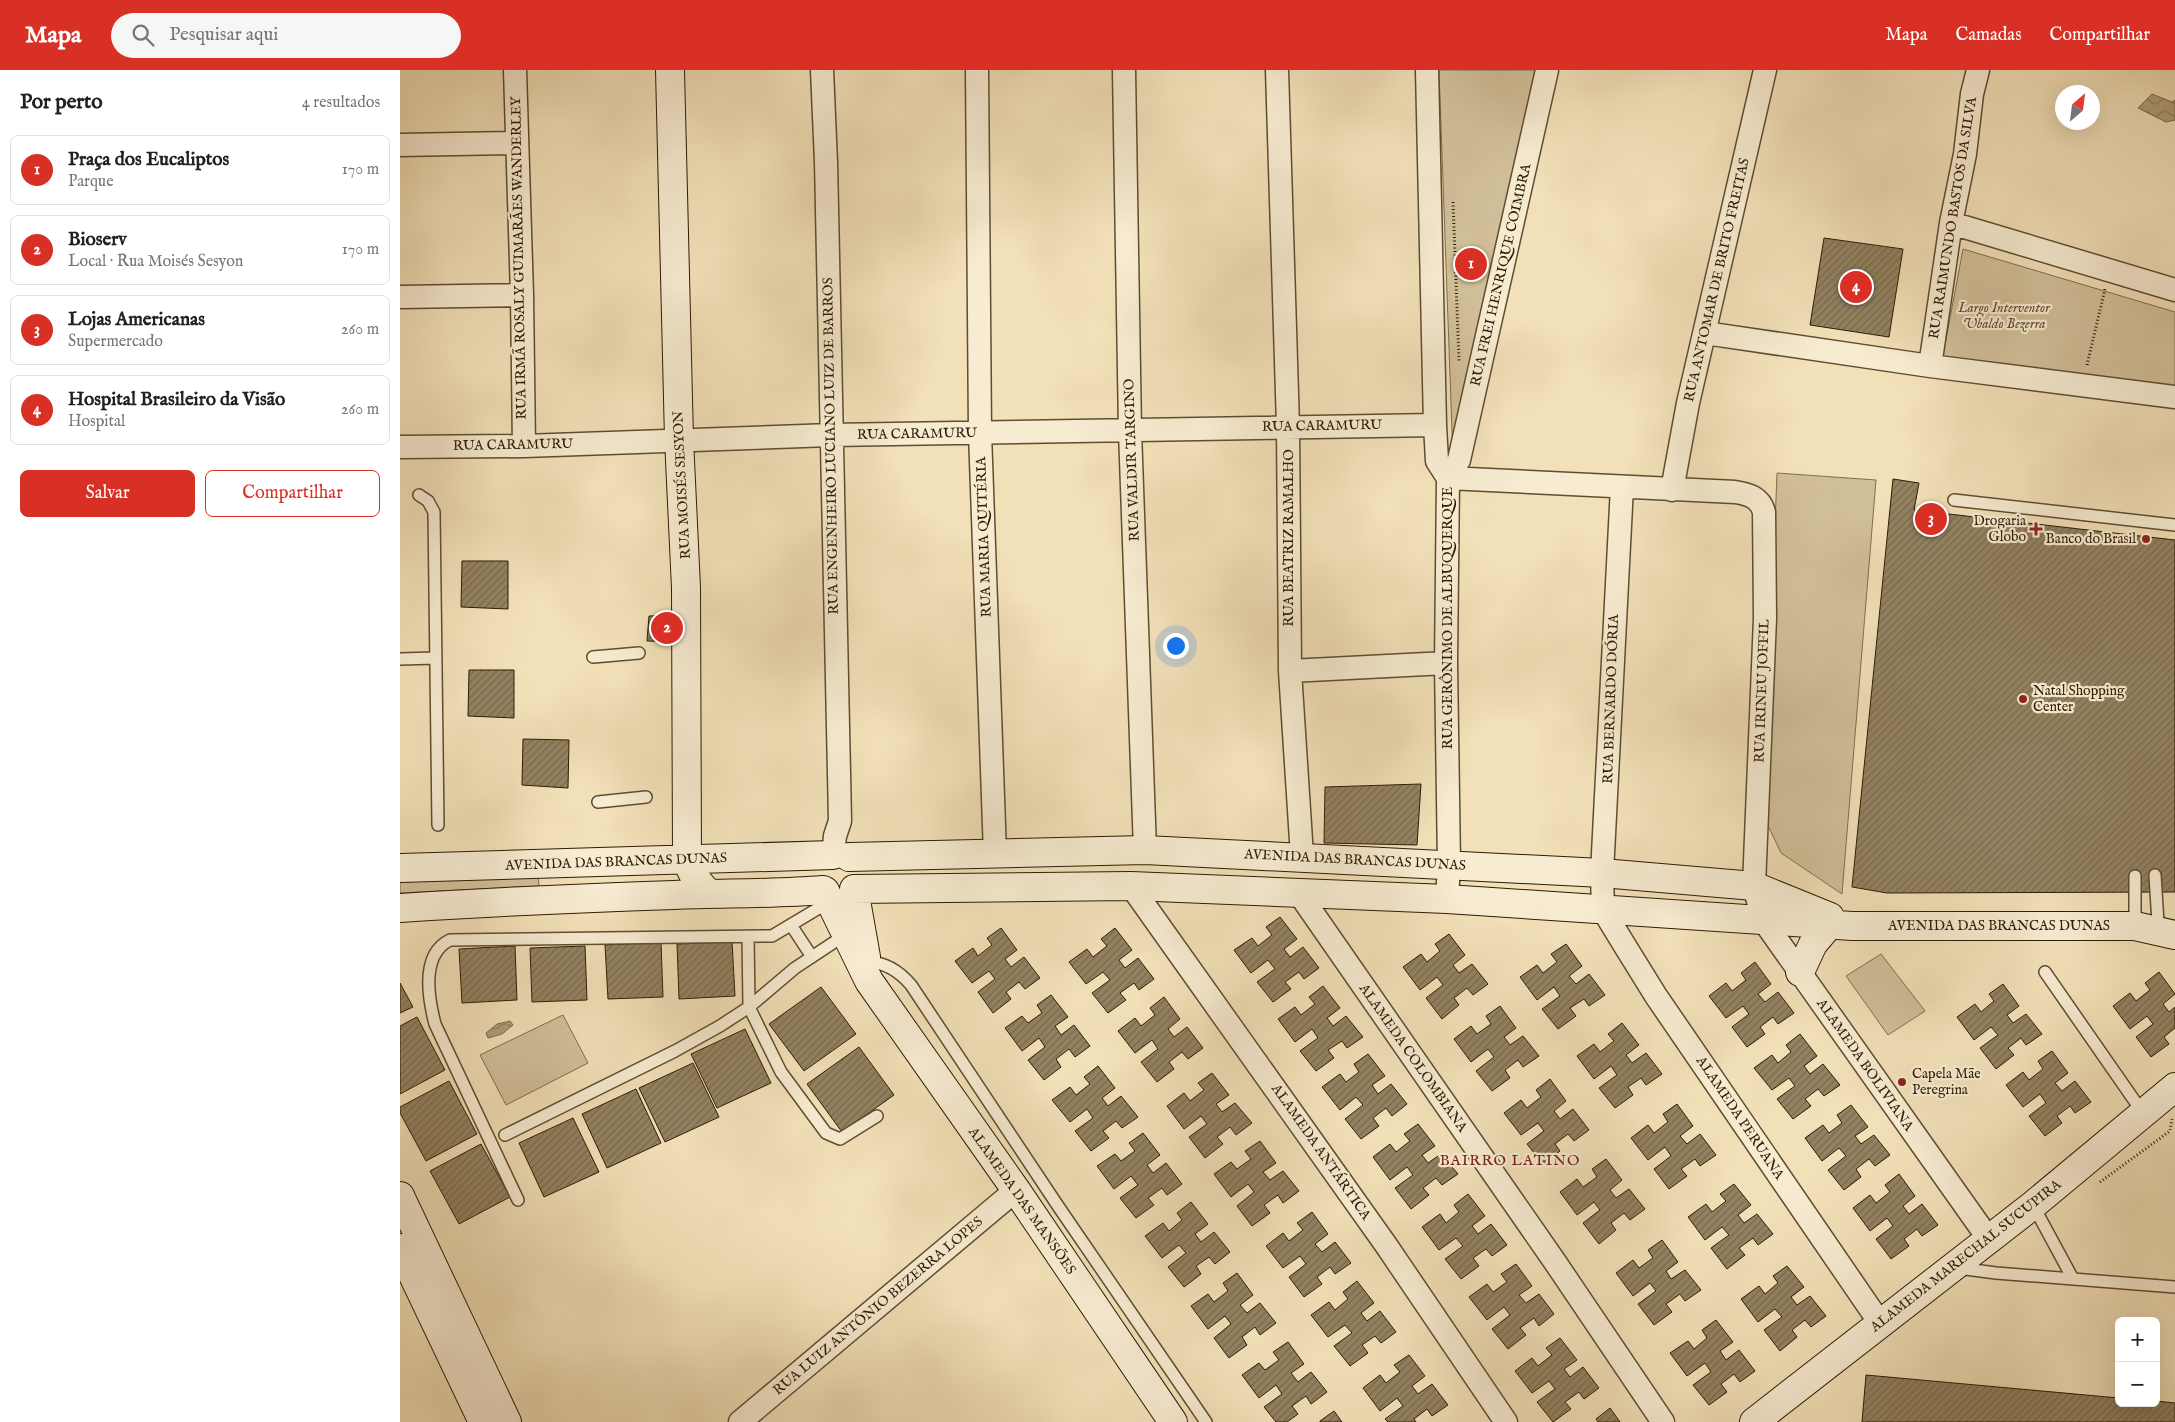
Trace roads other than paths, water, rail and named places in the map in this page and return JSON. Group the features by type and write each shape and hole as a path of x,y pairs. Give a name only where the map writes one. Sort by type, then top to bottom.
{"main road":[{"name":"RUA MOISÉS SESYON","path":"670,70 679,439 686,588 687,859 695,879 708,893"},
{"name":"AVENIDA DAS BRANCAS DUNAS","path":"400,868 549,865 687,859 1145,850 1302,856 1602,873 1754,886 1841,925"},
{"path":"400,908 549,899 708,893 826,894 837,896 850,893 854,889 859,878 857,866 840,856 827,858 819,868 818,880 826,894"},
{"path":"549,865 549,899"},
{"name":"AVENIDA DAS BRANCAS DUNAS","path":"854,889 1131,886 1447,899 1841,925 2158,927"},
{"name":"ALAMEDA DAS MANSÕES","path":"854,889 853,930 865,969 1173,1422"},
{"path":"853,930 874,902 894,889"},
{"name":"ALAMEDA DAS MANSÕES","path":"826,894 853,930"},
{"path":"1800,972 1813,944 1841,925"},
{"name":"ALAMEDA MARECHAL SUCUPIRA","path":"1754,1422 1988,1238 2033,1205 2143,1113 2174,1099"},
{"path":"400,1196 507,1422"},
{"path":"401,1253 483,1422"}],"street":[{"name":"RUA IRMÃ ROSALY GUIMARÃES WANDERLEY","path":"515,70 522,295 524,446"},
{"name":"RUA ENGENHEIRO LUCIANO LUIZ DE BARROS","path":"822,70 840,822 844,832 840,856"},
{"name":"RUA MARIA QUITÉRIA","path":"977,70 980,433 995,854"},
{"name":"RUA VALDIR TARGINO","path":"1124,70 1130,431 1145,850"},
{"name":"RUA BEATRIZ RAMALHO","path":"1277,70 1288,426 1290,671 1302,856"},
{"name":"RUA GERÔNIMO DE ALBUQUERQUE","path":"1427,70 1435,425 1437,461 1448,478 1446,663 1449,865 1447,899"},
{"name":"RUA FREI HENRIQUE COIMBRA","path":"1448,478 1459,460 1547,70"},
{"name":"RUA ANTOMAR DE BRITO FREITAS","path":"1672,490 1688,403 1765,70"},
{"name":"RUA RAIMUNDO BASTOS DA SILVA","path":"1930,366 1951,223 1965,154 1972,94 1978,70"},
{"path":"400,145 517,143"},
{"path":"1951,223 2175,290"},
{"path":"400,297 522,295"},
{"path":"1705,333 1930,366 2175,397"},
{"name":"RUA CARAMURU","path":"400,447 524,446 831,435 1435,425"},
{"path":"1448,478 1672,490"},
{"name":"RUA BERNARDO DÓRIA","path":"1603,910 1602,873 1622,487"},
{"name":"RUA IRINEU JOFFIL","path":"1672,490 1746,494 1756,498 1761,503 1764,512 1765,618 1754,886"},
{"path":"1290,671 1446,663"},
{"name":"ALAMEDA ANTÁRTICA","path":"1131,886 1380,1237 1506,1422"},
{"name":"ALAMEDA BOLIVIANA","path":"1754,886 1763,920 1988,1238"},
{"name":"ALAMEDA COLOMBIANA","path":"1298,892 1555,1262 1663,1422"},
{"name":"ALAMEDA PERUANA","path":"1603,910 1656,996 1880,1323"},
{"name":"RUA LUIZ ANTÔNIO BEZERRA LOPES","path":"740,1422 1016,1190"}],"lane":[{"path":"419,495 428,501 434,512 438,825"},
{"path":"1954,500 2175,525"},
{"path":"593,657 639,654"},
{"path":"400,659 436,658"},
{"path":"598,802 646,797"},
{"path":"2155,875 2158,927"},
{"path":"2135,876 2158,927"},
{"path":"518,1200 435,1024 429,997 431,963 435,952 441,945 450,940 772,936 791,925 826,894"},
{"path":"791,925 812,957"},
{"path":"504,1135 675,1051 720,1026 749,1007 795,968 853,930"},
{"path":"748,936 749,1007 781,1072 826,1133 840,1139 877,1116"},
{"path":"865,969 894,968 911,985 1206,1422"},
{"path":"2045,972 2143,1113"},
{"path":"2033,1205 2073,1279"},
{"path":"1951,1267 2175,1287"}],"water":[{"path":"2152,94 2172,102 2175,100 2175,120 2166,122 2138,108"},
{"path":"510,1021 513,1025 502,1034 488,1038 486,1033 497,1024"}],"place":[{"name":"Praça dos Eucaliptos","path":"1471,264"},
{"name":"Hospital Brasileiro da Visão","path":"1856,287"},
{"name":"Lojas Americanas","path":"1931,519"},
{"name":"Drogaria Globo","path":"2036,529"},
{"name":"Banco do Brasil","path":"2146,539"},
{"name":"Bioserv","path":"667,628"},
{"name":"Natal Shopping Center","path":"2023,699"},
{"name":"Capela Mãe Peregrina","path":"1902,1082"}],"district":[{"name":"BAIRRO LATINO","path":"1510,1160"}],"park label":[{"name":"Largo Interventor Ubaldo Bezerra","path":"2004,316"}]}
